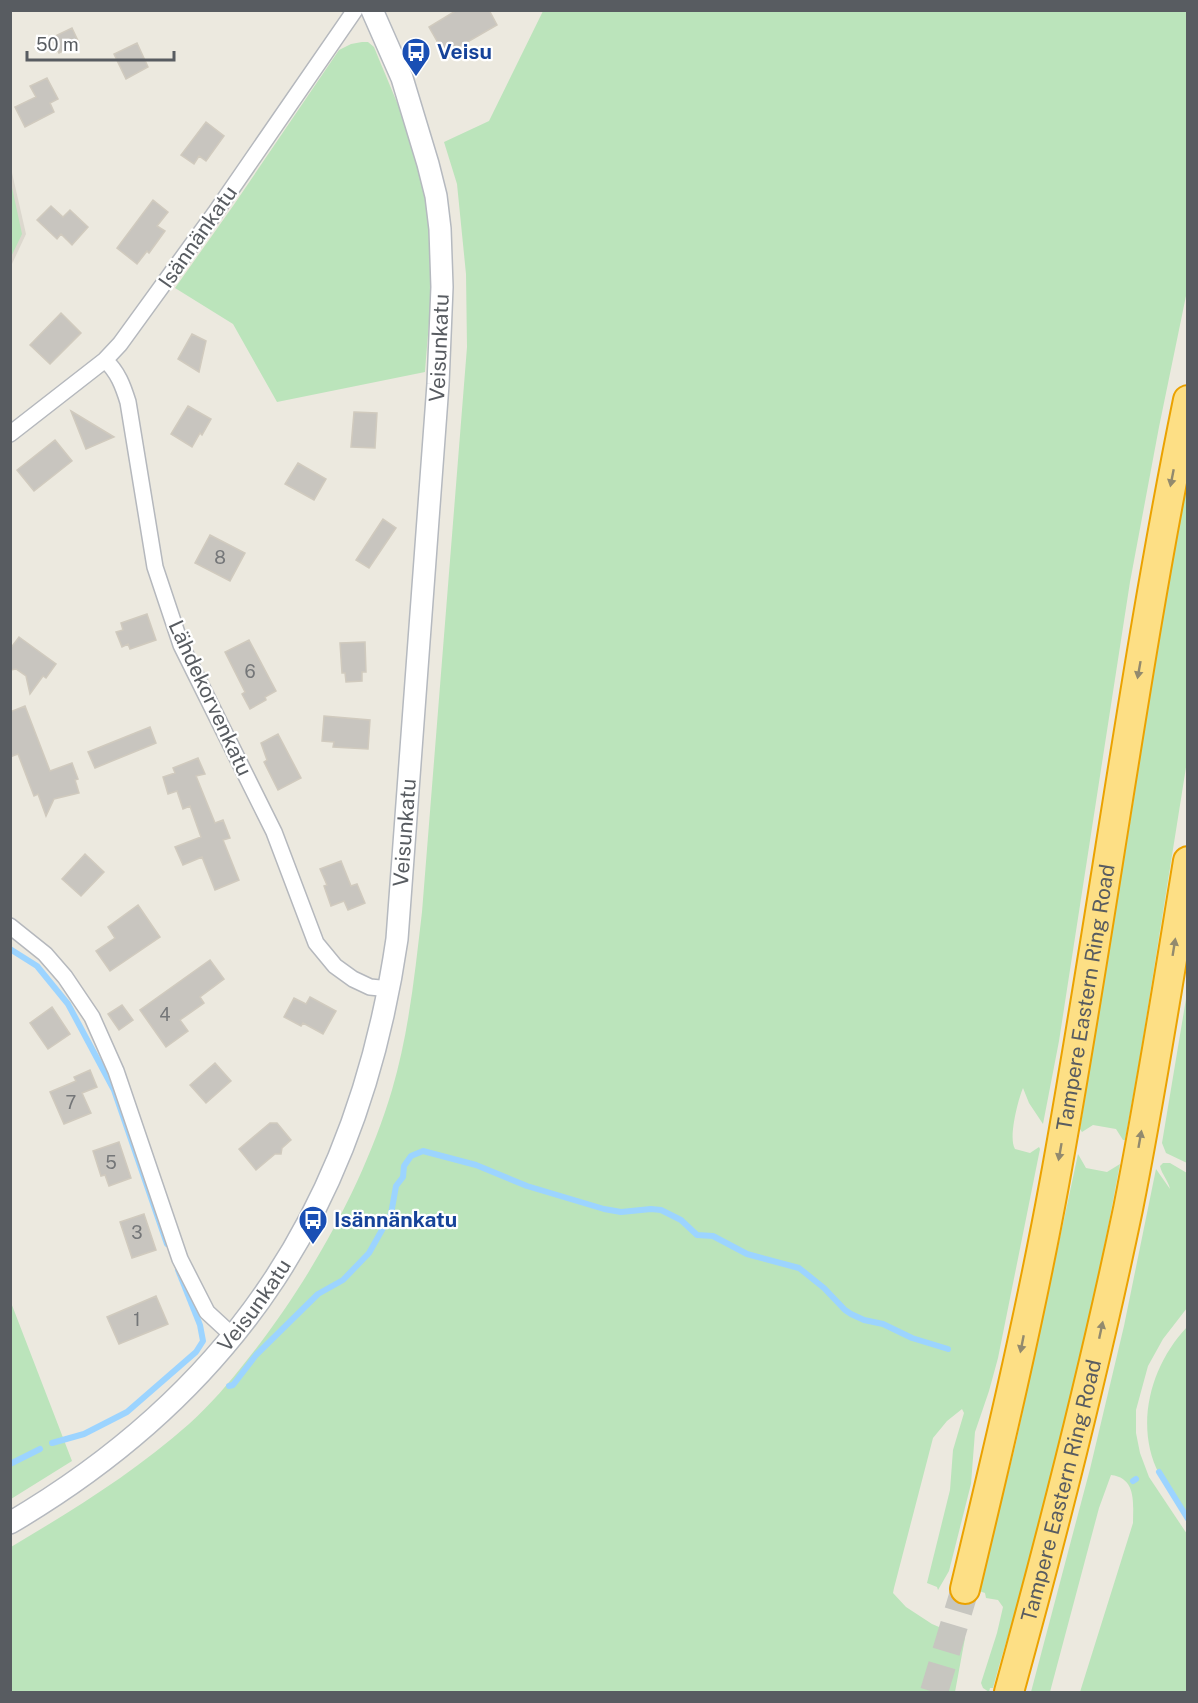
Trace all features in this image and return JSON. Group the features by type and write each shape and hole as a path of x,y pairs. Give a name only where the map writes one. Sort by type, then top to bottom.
{"highway":[{"name":"Tampere Eastern Ring Road","path":"965,1589 1013,1389 1054,1187 1089,988 1124,758 1161,540 1188,400"},
{"name":"Tampere Eastern Ring Road","path":"1009,1692 1083,1410 1128,1208 1188,861"}],"street":[{"name":"Isännänkatu","path":"10,434 105,360 120,345 355,10"},
{"name":"Veisunkatu","path":"10,1523 76,1481 135,1437 189,1386 260,1302 286,1262 320,1200 351,1131 390,990 397,939 421,632 440,364 442,287 440,229 436,196 428,164 402,78 372,10"},
{"name":"Lähdekorvenkatu","path":"105,360 114,369 128,402 155,567 186,655 274,832 316,943 335,966 353,979 370,987 390,990"},
{"path":"10,926 52,962 92,1017 116,1071 180,1259 207,1312 233,1336"}],"shaded area":[{"path":"10,164 26,234 11,266 10,266"}],"green space":[{"path":"543,11 1187,11 1187,291 1130,582 1059,1041 1043,1124 1029,1103 1023,1088 1014,1119 1013,1144 1015,1149 1030,1153 1039,1147 1040,1149 998,1358 975,1432 971,1484 949,1571 938,1590 937,1587 927,1583 950,1490 953,1450 964,1413 962,1409 947,1421 933,1438 893,1593 906,1607 932,1624 965,1638 955,1692 11,1692 11,1547 125,1474 168,1442 212,1401 233,1377 270,1330 332,1232 366,1161 392,1090 407,1024 422,912 467,347 466,274 457,184 444,142 489,121"},
{"path":"368,42 374,47 406,124 428,203 432,266 425,372 277,402 233,324 175,288 339,50"},
{"path":"11,183 22,234 10,257"},
{"path":"1187,469 1187,761 1140,1057 1125,1140 1123,1140 1116,1129 1093,1125 1082,1132 1080,1129 1134,798 1146,706"},
{"path":"1187,993 1187,1163 1166,1153 1162,1143"},
{"path":"1078,1154 1086,1168 1107,1172 1120,1164 1090,1316 1055,1466 1029,1566 993,1688 990,1688 989,1692 983,1688 981,1683 1003,1607 998,1600 986,1598 985,1593 979,1591 1016,1443"},
{"path":"1163,1163 1170,1163 1187,1173 1187,1308 1163,1339 1148,1366 1136,1410 1136,1433 1140,1453 1149,1477 1187,1534 1187,1692 1080,1692 1133,1523 1133,1500 1129,1486 1119,1477 1111,1475 1099,1508 1050,1692 1031,1692 1090,1469 1124,1326 1156,1169 1170,1189 1160,1166"},
{"path":"10,1300 72,1461 11,1499 10,1499"},
{"path":"1187,1327 1187,1516 1159,1474 1148,1436 1147,1416 1150,1396 1164,1359 1174,1342"}],"building":[{"path":"457,10 489,10 497,25 445,55 429,27"},
{"path":"72,28 79,43 59,53 51,38"},
{"path":"137,43 148,67 126,79 114,54"},
{"path":"47,78 58,99 50,103 54,112 25,127 15,107 36,97 30,86"},
{"path":"206,122 224,136 206,161 199,156 194,164 181,155"},
{"path":"153,200 168,212 157,226 165,231 149,253 147,251 137,264 117,248"},
{"path":"51,206 63,217 70,210 88,227 72,245 61,234 57,239 37,220"},
{"path":"61,313 81,333 50,364 30,345"},
{"path":"192,334 206,341 199,372 178,359"},
{"path":"188,406 211,419 192,447 171,434"},
{"path":"71,411 114,437 86,449"},
{"path":"354,412 377,413 375,448 351,447"},
{"path":"55,440 72,461 34,491 17,470"},
{"path":"298,463 326,479 314,500 285,484"},
{"path":"383,519 396,528 369,568 356,560"},
{"path":"210,535 245,553 230,581 195,563"},
{"path":"147,614 156,640 130,649 128,644 122,647 116,632 123,630 121,623"},
{"path":"19,637 56,664 46,678 43,676 30,694 26,676 16,669 10,670 10,649"},
{"path":"249,640 276,691 250,709 242,694 245,692 225,652"},
{"path":"365,642 366,672 362,672 362,681 346,682 345,673 342,673 340,643"},
{"path":"25,706 50,771 72,763 78,779 75,780 79,793 54,799 46,816 38,794 34,796 18,754 10,757 10,712"},
{"path":"324,716 370,720 368,749 333,747 334,742 322,741"},
{"path":"150,727 156,743 95,768 88,752"},
{"path":"278,734 301,778 278,790 264,762 267,760 261,743"},
{"path":"198,758 205,774 196,776 215,823 223,820 230,838 223,840 239,880 215,890 202,857 183,865 175,847 201,837 190,806 183,809 177,791 168,794 163,777 175,773 173,768"},
{"path":"85,854 104,872 81,896 62,879"},
{"path":"341,861 351,886 357,884 365,903 348,910 344,901 331,906 324,886 327,885 320,869"},
{"path":"138,905 160,937 110,971 96,951 115,938 108,927"},
{"path":"210,960 224,979 200,997 204,1003 180,1020 188,1031 166,1047 140,1010"},
{"path":"310,997 336,1011 323,1034 303,1023 301,1026 284,1017 294,998 306,1004"},
{"path":"122,1005 133,1020 119,1030 108,1014"},
{"path":"52,1007 70,1034 48,1049 30,1023"},
{"path":"215,1063 231,1081 206,1103 190,1085"},
{"path":"90,1070 97,1087 82,1093 91,1113 64,1124 50,1092 76,1081 74,1077"},
{"path":"270,1123 277,1123 291,1140 282,1148 281,1154 275,1154 256,1170 239,1149"},
{"path":"119,1142 131,1178 109,1186 105,1175 101,1176 93,1151"},
{"path":"144,1214 156,1250 132,1258 120,1222"},
{"path":"156,1296 168,1324 119,1344 107,1317"}],"waterway":[{"path":"10,949 37,966 68,1004 114,1090 167,1244"},
{"path":"229,1386 233,1385 256,1355 318,1294 343,1280 369,1253 391,1214 396,1186 403,1177 404,1166 411,1156 423,1151 476,1165 527,1186 604,1209 621,1212 661,1210 681,1220 697,1235 713,1236 747,1254 799,1268 851,1314 864,1320 883,1324 912,1338 948,1349"},
{"path":"52,1443 84,1434 127,1412 196,1352 203,1341 200,1325 178,1270"},
{"path":"10,1464 40,1449"},
{"path":"1159,1472 1188,1519"}],"tunnel":[{"path":"934,1692 965,1589"}],"place":[{"name":"Veisu","path":"416,78"},
{"name":"Isännänkatu","path":"313,1246"}]}
